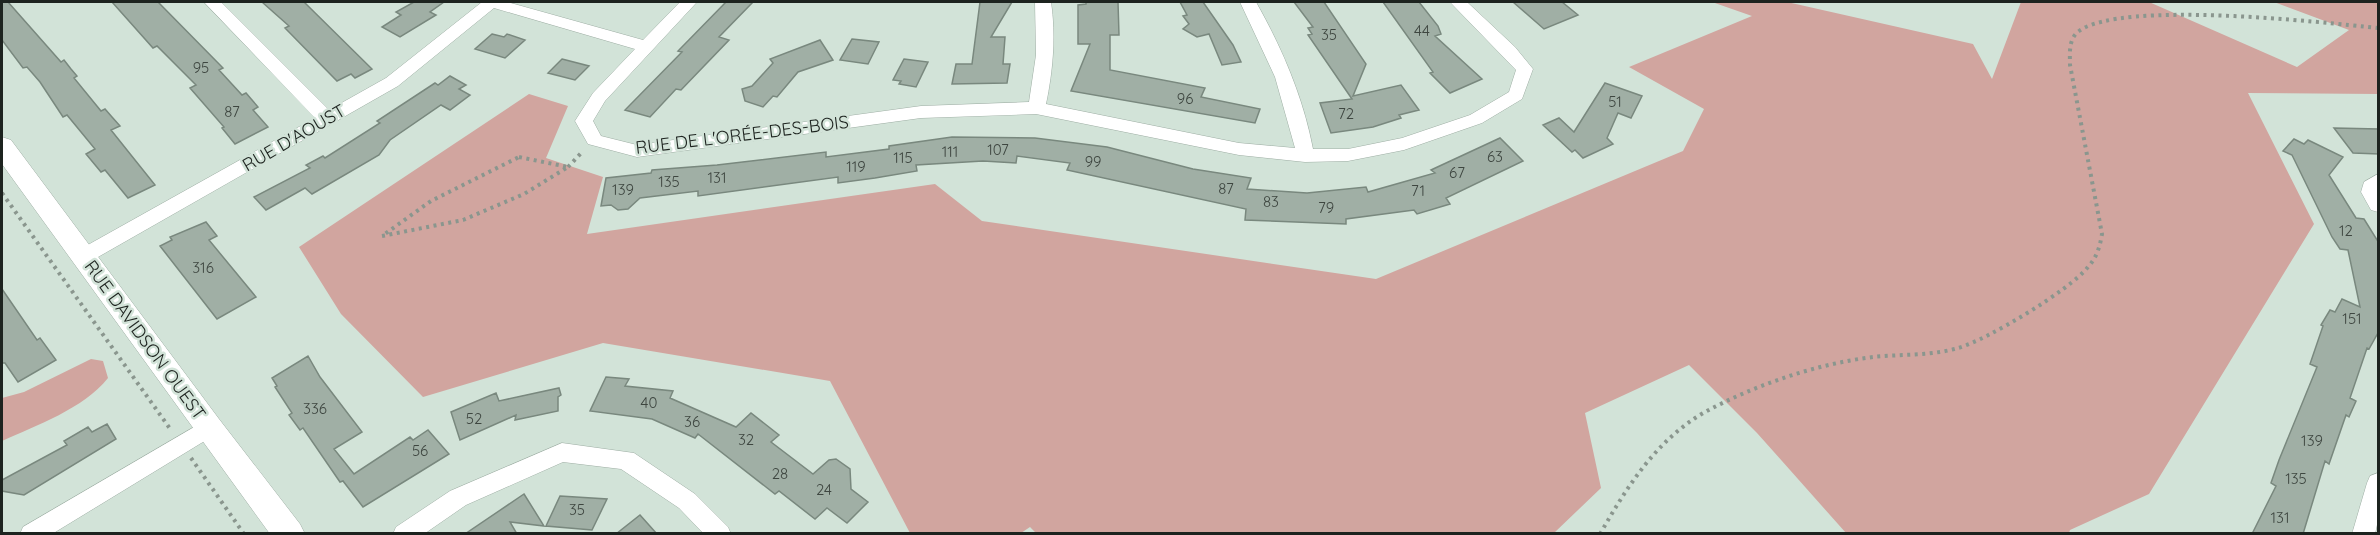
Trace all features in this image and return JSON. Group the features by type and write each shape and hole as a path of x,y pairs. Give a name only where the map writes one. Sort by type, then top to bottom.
{"street":[{"path":"490,2 645,46"},
{"name":"RUE D'AOUST","path":"84,256 392,82 462,28 490,2"},
{"path":"594,140 584,122 599,97 689,2"},
{"path":"1036,108 1041,91 1045,16 1043,2"},
{"path":"1248,2 1263,27 1288,94 1301,134 1305,156"},
{"name":"RUE DE L'ORÉE-DES-BOIS","path":"594,140 618,148 637,151 921,112 1036,108 1239,149 1305,156 1348,155 1404,144 1476,119 1516,94 1525,69 1509,48 1458,2"},
{"path":"219,3 328,120"},
{"name":"RUE DAVIDSON OUEST","path":"2,146 208,428 289,534"},
{"path":"2379,181 2371,187 2370,192 2379,205"},
{"path":"31,534 208,428"},
{"path":"404,534 458,498 562,452 626,460 687,501 720,534"},
{"path":"2363,534 2379,483"}],"path":[{"path":"1600,534 1628,485 1649,459 1677,430 1705,412 1810,370 1861,359 1959,348 1984,338 2085,272 2099,253 2102,234 2070,65 2070,45 2079,31 2095,22 2121,17 2231,17 2379,28"},
{"path":"568,167 519,158 431,201 382,236 463,220 524,194 568,167 594,140"},
{"path":"2,193 244,534"}],"shaded area":[{"path":"1712,2 1787,2 1973,44 1992,79 2021,2 2149,2 2297,67 2349,30 2274,2 2378,2 2378,94 2248,93 2314,224 2149,494 2070,530 2069,533 1846,533 1757,433 1689,365 1585,413 1601,488 1554,533 1037,534 1030,527 1021,533 910,533 830,381 603,343 423,397 341,314 299,247 529,94 568,106 546,158 603,177 587,234 935,184 982,221 1376,279 1683,151 1704,109 1629,67 1752,16"},
{"path":"91,359 103,361 108,378 98,389 59,415 2,441 2,398 24,392"}],"building":[{"path":"2,2 8,2 61,62 64,60 77,76 74,78 101,111 105,109 120,126 111,130 155,185 128,198 105,170 101,172 86,154 95,149 67,115 63,117 40,82 27,67 23,68 2,40"},
{"path":"112,2 158,2 223,68 219,70 242,95 246,93 258,107 253,110 268,127 235,144 222,128 224,127 190,88 196,85 157,46 153,48"},
{"path":"262,2 304,2 372,69 355,78 351,74 337,81 285,28 289,26"},
{"path":"414,2 444,2 430,12 436,15 400,37 382,27 401,15 396,12"},
{"path":"726,2 753,2 719,37 729,40 681,90 676,89 650,117 625,110 682,52 678,51"},
{"path":"980,2 1012,2 991,37 1005,37 1003,64 1010,64 1007,83 952,84 956,64 972,64"},
{"path":"1086,2 1118,2 1119,35 1110,35 1110,70 1205,88 1201,97 1260,109 1255,123 1071,91 1090,44 1078,44 1078,5 1086,4"},
{"path":"1180,2 1203,2 1233,45 1241,62 1222,65 1209,34 1197,37 1183,29 1189,24 1183,16 1187,15"},
{"path":"1294,2 1324,2 1366,64 1353,96 1401,85 1419,110 1399,115 1401,118 1373,127 1331,133 1320,103 1352,99 1308,35 1312,34 1308,28 1313,27"},
{"path":"1383,2 1419,2 1438,26 1441,34 1435,36 1482,79 1450,93 1430,73 1433,72"},
{"path":"1513,2 1562,2 1578,15 1544,29"},
{"path":"492,34 504,37 507,34 525,40 505,58 475,49"},
{"path":"852,39 879,42 868,64 840,60"},
{"path":"820,40 833,60 798,72 777,97 773,96 763,107 745,101 742,89 752,86 773,63 770,59"},
{"path":"562,59 589,66 575,80 548,73"},
{"path":"904,59 928,62 916,87 899,84 901,81 893,80"},
{"path":"450,76 466,85 459,89 470,95 450,110 441,105 390,140 379,155 312,194 305,188 266,210 254,197 310,168 306,165 323,156 325,158 380,123 377,121 435,83 438,85"},
{"path":"1605,83 1642,96 1631,118 1618,113 1607,138 1613,144 1583,158 1575,150 1572,152 1543,125 1559,118 1574,132"},
{"path":"2334,128 2379,129 2379,154 2353,153"},
{"path":"952,137 1035,138 1107,147 1193,169 1251,178 1247,189 1307,193 1366,187 1368,192 1435,173 1431,170 1500,138 1523,161 1446,198 1450,204 1417,214 1414,210 1346,219 1346,224 1245,220 1246,209 1067,170 1070,163 1017,156 1016,163 983,161 916,165 917,171 838,183 838,177 698,196 698,191 640,198 628,209 618,210 611,205 601,206 606,178 651,173 652,170 826,152 826,157 889,149 889,146"},
{"path":"2294,139 2304,144 2308,140 2343,157 2329,175 2356,218 2364,219 2379,243 2379,331 2369,349 2367,348 2350,398 2356,401 2349,417 2346,415 2329,464 2325,461 2303,534 2252,534 2276,486 2271,483 2317,367 2310,364 2323,326 2321,325 2330,310 2335,312 2342,299 2360,307 2348,250 2340,249 2332,237 2292,155 2283,151"},
{"path":"206,222 217,236 209,240 256,297 217,319 160,246 172,240 170,237"},
{"path":"2,289 37,340 40,338 56,360 18,382 5,363 2,363"},
{"path":"308,356 320,377 362,432 334,449 354,474 410,437 413,440 428,430 449,454 363,507 343,481 340,482 303,428 300,430 289,415 292,413 275,387 277,386 272,378"},
{"path":"606,377 629,379 625,386 673,391 670,398 736,427 751,413 779,435 771,442 813,474 829,460 836,459 850,469 851,489 868,502 847,523 827,508 815,519 779,491 775,494 698,434 695,438 652,419 590,411"},
{"path":"559,388 561,395 558,397 558,411 515,420 516,415 460,440 451,412 496,393 499,401"},
{"path":"107,424 116,439 24,495 2,491 2,480 67,445 64,441 88,427 92,432"},
{"path":"524,494 544,526 510,522 517,534 465,534"},
{"path":"560,496 607,499 592,530 546,526"},
{"path":"640,515 657,534 616,534"}]}
